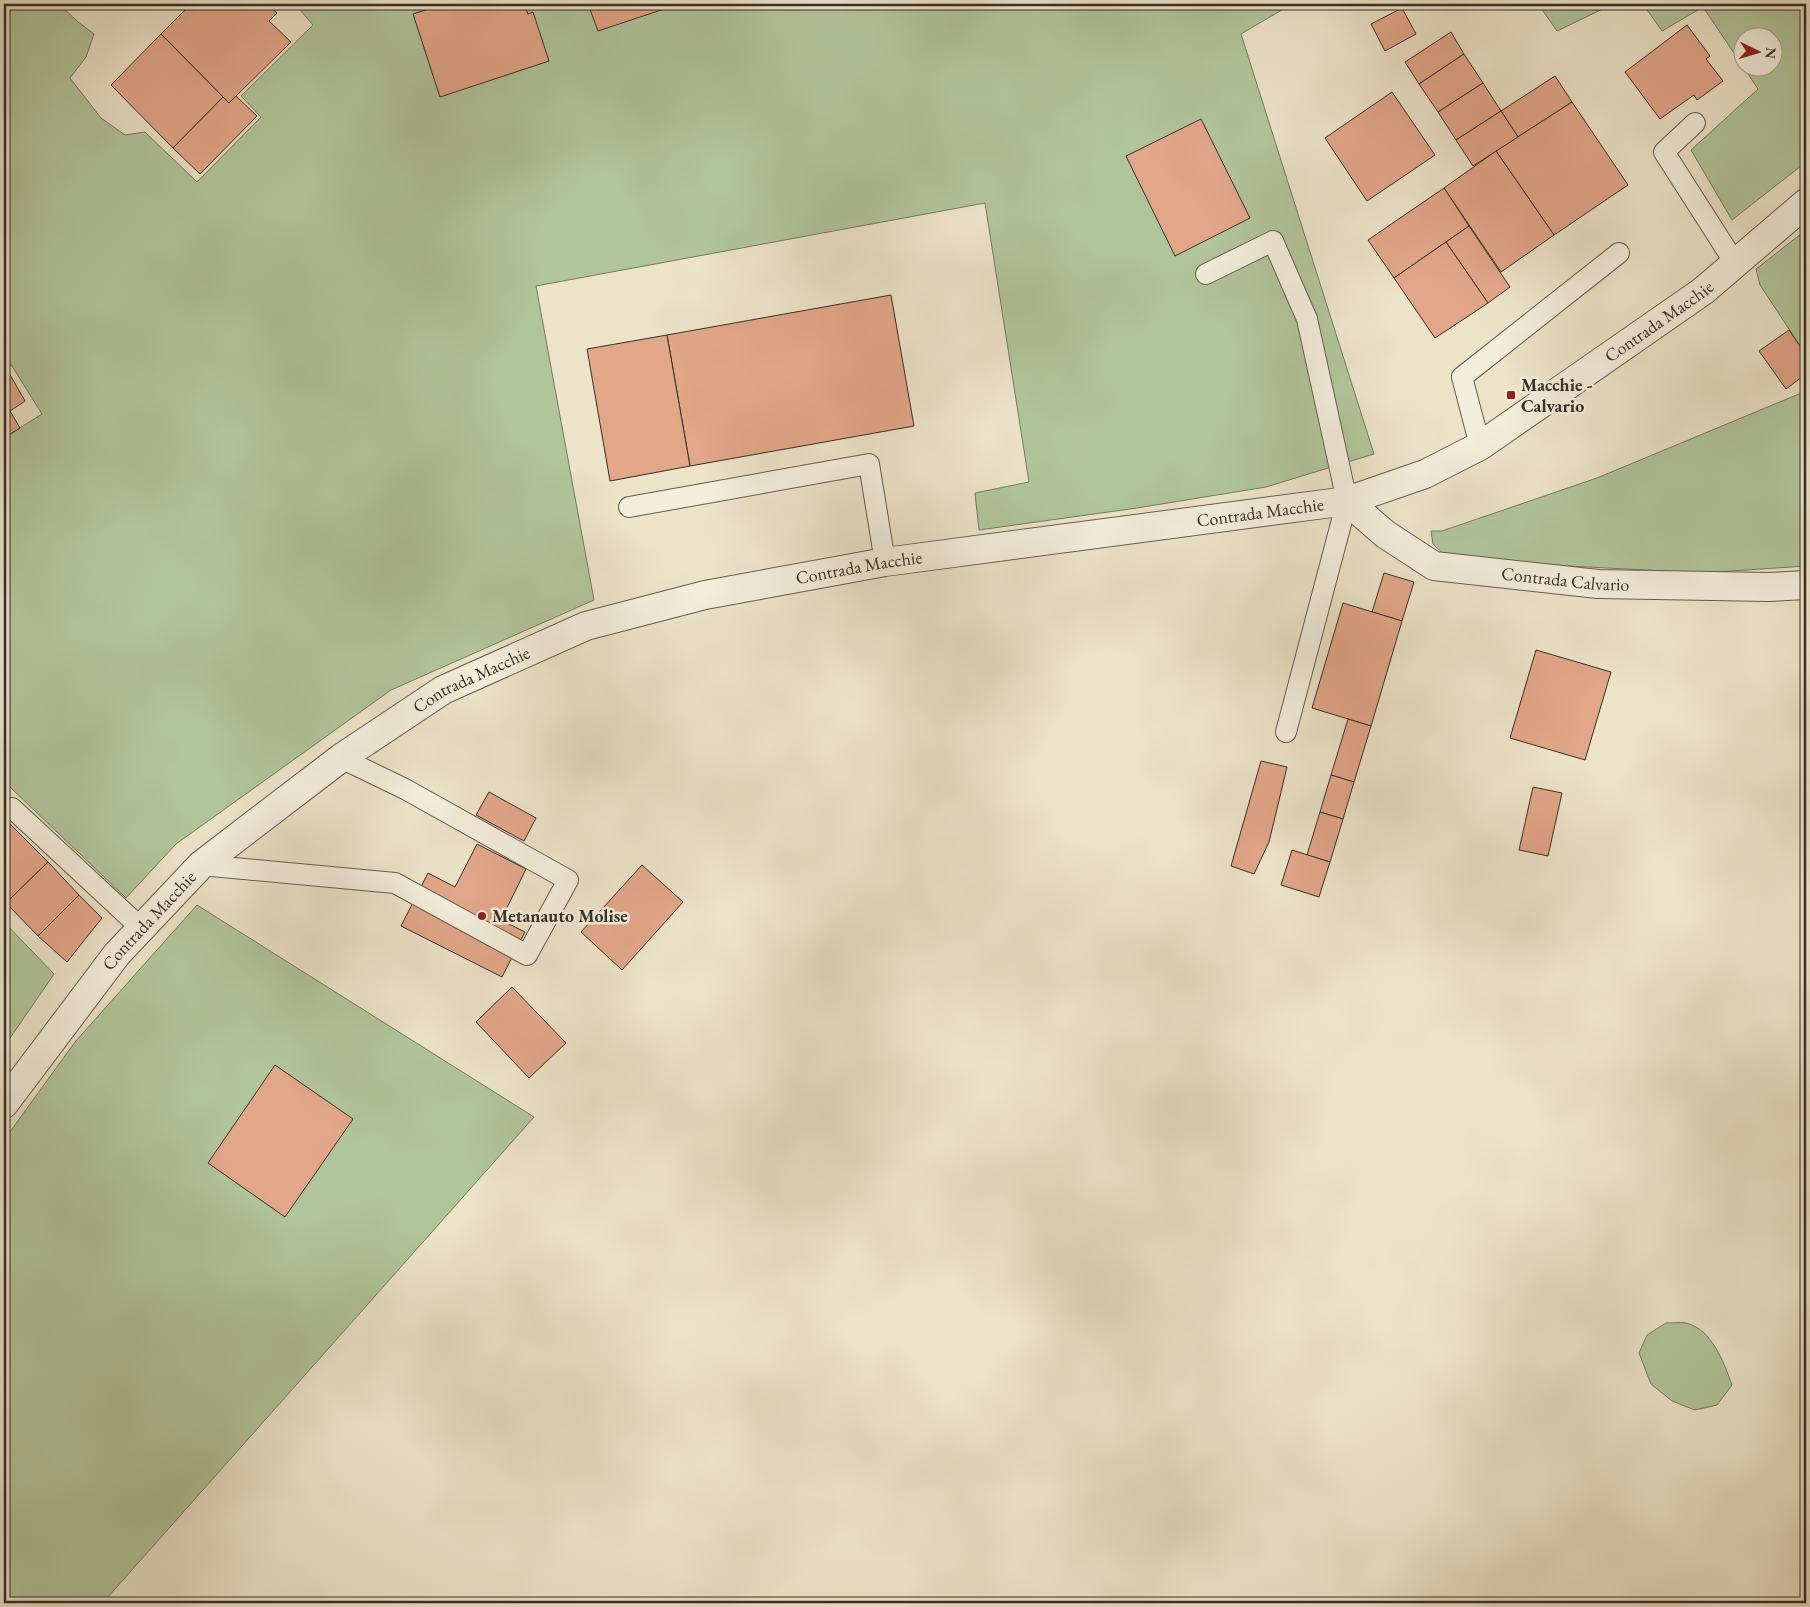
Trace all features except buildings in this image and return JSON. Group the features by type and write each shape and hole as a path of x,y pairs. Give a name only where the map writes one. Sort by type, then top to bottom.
{"street":[{"name":"Contrada Macchie","path":"4,1104 117,954 201,865 341,758 443,690 586,626 705,595 885,562 1347,501 1425,474 1480,446 1703,290 1806,204"},
{"name":"Contrada Calvario","path":"1347,501 1385,534 1434,566 1598,584 1769,587 1806,585"}],"lane":[{"path":"1695,123 1664,152 1736,263"},
{"path":"1206,274 1273,241 1307,319 1347,501 1286,732"},
{"path":"1480,446 1462,377 1619,253"},
{"path":"629,507 869,464 885,562"},
{"path":"201,865 395,883 527,955 568,880 405,788 341,758"},
{"path":"12,808 141,928"}],"green space":[{"path":"4,4 59,4 94,34 86,57 70,78 101,118 125,135 145,132 197,182 261,117 241,96 313,25 295,4 1292,4 1241,34 1374,454 1266,487 1137,508 979,530 975,493 1029,482 985,203 536,286 594,600 391,690 176,844 126,898 10,787 4,788 4,438 42,414 12,366 4,361"},
{"path":"1538,4 1613,4 1557,31"},
{"path":"1643,4 1806,4 1806,162 1732,220 1691,150 1758,89 1751,78 1782,78 1782,28 1732,28 1732,50 1703,7 1662,31"},
{"path":"1806,230 1806,355 1760,285 1756,269"},
{"path":"1806,391 1806,566 1701,573 1569,566 1446,556 1433,544 1431,531 1442,531 1597,478"},
{"path":"197,905 534,1117 107,1598 112,1603 4,1603 4,1140 75,1042"},
{"path":"4,922 54,974 4,1047"},
{"path":"1666,1323 1686,1323 1695,1326 1710,1339 1716,1348 1732,1385 1717,1405 1695,1410 1672,1401 1651,1384 1639,1353 1647,1335"}],"place":[{"name":"Macchie - Calvario","path":"1511,395"},
{"name":"Metanauto Molise","path":"482,916"}]}
